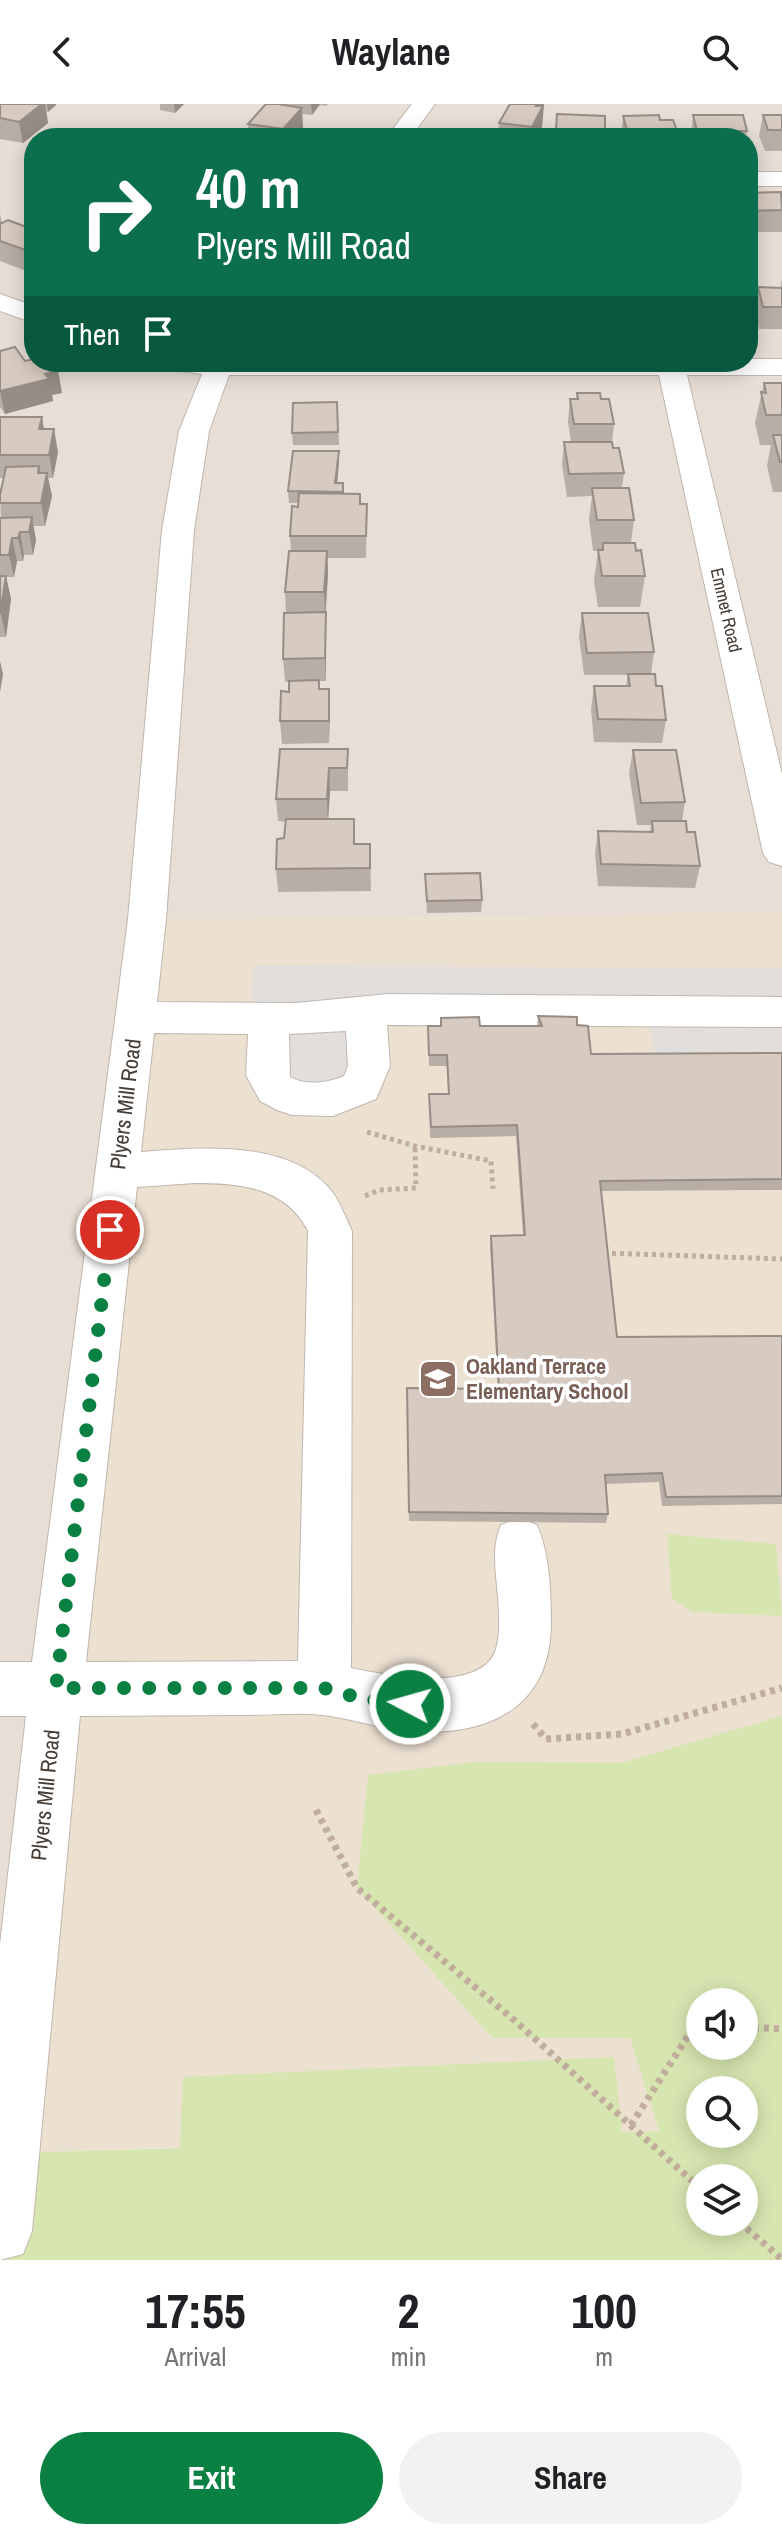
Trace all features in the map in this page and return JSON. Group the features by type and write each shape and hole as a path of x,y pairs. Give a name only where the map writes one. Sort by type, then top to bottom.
{"street":[{"path":"406,128 424,104"},
{"path":"758,179 782,179"},
{"path":"0,302 24,311"},
{"path":"758,367 782,367"},
{"name":"Plyers Mill Road","path":"0,2231 28,1689 117,1171 147,919 178,530 194,431 215,372"},
{"name":"Emmet Road","path":"672,372 782,853"},
{"path":"135,1018 269,1018 366,1014 388,1009 782,1012"},
{"path":"269,1018 267,1075 275,1089 292,1098 333,1099 361,1087 369,1066 366,1014"},
{"path":"117,1171 234,1165 266,1171 294,1185 316,1205 330,1231 324,1688"},
{"path":"28,1689 324,1688 363,1699 433,1706 469,1701 503,1689 520,1660 523,1617 519,1542"}],"path":[{"path":"365,1131 415,1146 491,1161 493,1189"},
{"path":"363,1197 379,1190 416,1188 415,1146"},
{"path":"604,1253 782,1259"},
{"path":"546,1739 622,1734 782,1688"},
{"path":"316,1810 357,1888 513,2019 686,2175"},
{"path":"758,2028 782,2029"},
{"path":"631,2125 686,2039"},
{"path":"755,2236 782,2259"}],"shaded area":[{"path":"0,104 782,104 782,914 0,2235"},
{"name":"Oakland Terrace Elementary School","path":"782,913 782,2127 758,2104 758,2076 686,2076 686,2130 8,2153 147,919"},
{"path":"253,966 782,968 782,1060 657,1061 647,1014 388,1009 369,1066 292,1098 251,1017"}],"green space":[{"path":"667,1534 776,1544 782,1616 693,1612 672,1599"},
{"path":"782,1716 782,2260 0,2260 8,2153 180,2148 183,2077 614,2057 622,2132 659,2131 630,2038 492,2038 357,1888 368,1775 475,1762 621,1763"}],"building":[{"path":"0,104 42,104 19,122 0,118"},
{"path":"266,104 302,108 284,128 248,124"},
{"path":"510,104 543,106 532,127 499,123"},
{"path":"557,114 605,116 605,128 556,128"},
{"path":"659,115 660,120 673,120 676,128 626,128 623,116"},
{"path":"693,115 743,115 746,128 696,128"},
{"path":"763,115 782,115 782,130 768,130"},
{"path":"781,192 782,210 758,211 758,193"},
{"path":"8,220 24,226 24,249 0,241 0,224"},
{"path":"758,287 782,288 782,307 763,307"},
{"path":"15,347 24,360 24,372 52,372 45,374 49,379 0,391 0,351"},
{"path":"764,383 782,383 782,415 766,415 761,392 766,393"},
{"path":"577,393 600,393 601,399 609,399 614,424 574,424 570,399 578,399"},
{"path":"337,402 338,432 292,433 293,403"},
{"path":"0,417 42,417 39,429 54,429 49,455 0,455"},
{"path":"773,435 782,435 782,462 780,462"},
{"path":"564,442 612,442 613,448 619,448 624,473 569,474"},
{"path":"293,451 339,451 335,483 343,483 343,492 288,491"},
{"path":"39,466 38,473 47,473 41,503 0,503 6,467"},
{"path":"592,488 629,488 634,520 597,520"},
{"path":"299,493 360,494 360,504 367,504 366,536 290,536 292,506 298,507"},
{"path":"32,517 29,532 20,532 18,538 12,538 9,555 0,555 0,518"},
{"path":"603,543 635,543 636,551 641,550 645,576 602,576 598,550 603,550"},
{"path":"289,551 327,551 324,592 285,592"},
{"path":"0,576 6,576 0,614"},
{"path":"326,612 325,658 283,659 284,613"},
{"path":"582,613 648,613 654,652 587,653"},
{"path":"628,674 655,674 656,686 662,686 666,720 598,719 594,686 630,686"},
{"path":"319,680 319,689 329,689 329,721 280,721 281,691 289,692 289,681"},
{"path":"280,749 348,749 347,768 329,768 327,799 276,799"},
{"path":"633,750 676,750 685,802 641,803"},
{"path":"286,819 354,819 354,844 370,844 370,868 276,869 277,839 284,838"},
{"path":"652,821 686,821 687,832 695,832 700,866 601,864 598,831 653,832"},
{"path":"480,873 482,900 427,901 425,874"},
{"name":"Oakland Terrace Elementary School","path":"538,1016 577,1017 577,1025 588,1026 591,1054 782,1053 782,1179 600,1181 617,1337 782,1336 782,1496 666,1497 662,1473 605,1475 608,1514 409,1512 407,1388 499,1389 491,1236 525,1235 517,1125 431,1127 429,1094 449,1094 447,1055 429,1055 428,1026 441,1026 441,1018 479,1017 480,1026 542,1026"}],"place":[{"name":"Oakland Terrace Elementary School","path":"438,1379"}],"route":[{"path":"110,1230 56,1688 324,1688 363,1699 410,1704"}]}
